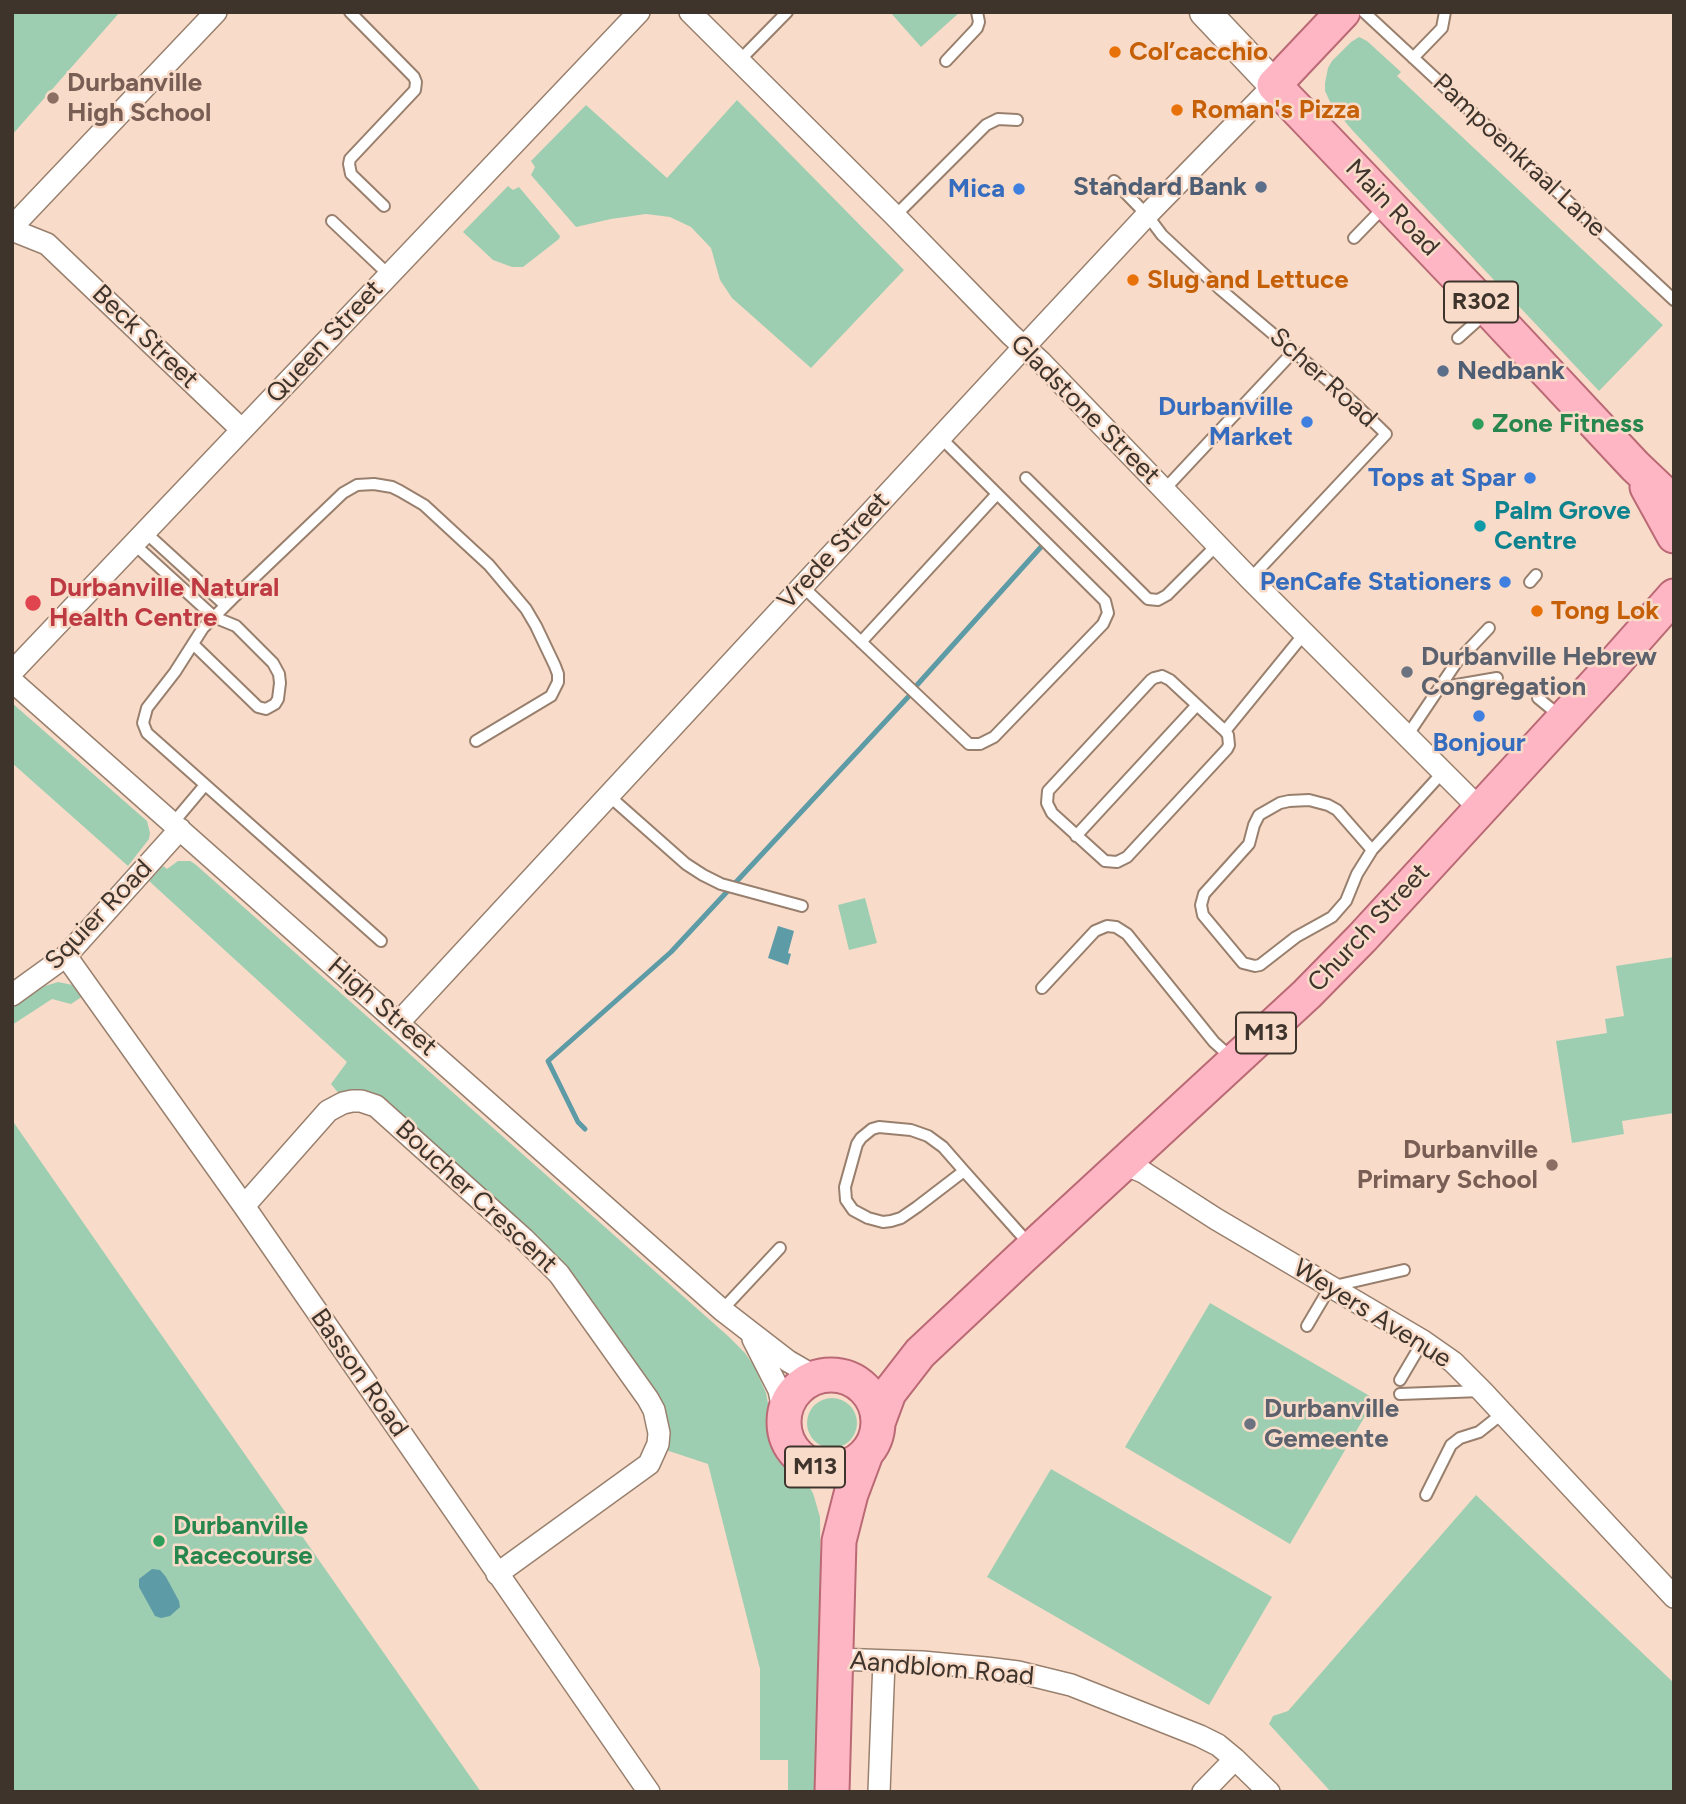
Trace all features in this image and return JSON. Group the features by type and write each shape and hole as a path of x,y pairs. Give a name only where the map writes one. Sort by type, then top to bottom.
{"main road":[{"name":"Main Road","path":"1205,12 1635,466"},
{"path":"1274,85 1343,12"},
{"name":"R302","path":"1635,466 1674,503"},
{"name":"R302","path":"1635,466 1674,536"},
{"name":"Church Street","path":"879,1420 888,1393 920,1353 1307,994 1363,938 1480,809 1550,708 1589,690 1674,596"},
{"path":"1589,690 1611,679 1649,643 1674,638"},
{"name":"Church Street","path":"835,1377 920,1353"},
{"path":"835,1377 860,1384 876,1406 879,1420"},
{"name":"M13","path":"835,1377 810,1380 798,1388 789,1400 784,1431 790,1446 800,1458 817,1468 831,1470 846,1468 866,1454"},
{"name":"M13","path":"832,1792 839,1541 851,1494 866,1454 876,1438 879,1420"},
{"name":"M13","path":"817,1468 827,1492 839,1541"}],"street":[{"path":"12,229 216,12"},
{"name":"Queen Street","path":"12,672 639,12"},
{"name":"Gladstone Street","path":"693,13 1010,335 1041,362 1304,634 1480,809"},
{"name":"Vrede Street","path":"399,1022 1147,215 1274,85"},
{"name":"Beck Street","path":"32,206 47,244"},
{"name":"Beck Street","path":"12,229 47,244 242,430"},
{"name":"High Street","path":"12,681 722,1310 799,1368 835,1377"},
{"name":"Squier Road","path":"12,995 66,956 145,869 176,826"},
{"name":"Basson Road","path":"66,956 244,1206 649,1792"},
{"name":"Boucher Crescent","path":"244,1206 328,1111 352,1101 376,1106 524,1239 559,1274 648,1399 659,1433 649,1464 497,1574"},
{"name":"Weyers Avenue","path":"1124,1164 1143,1172 1453,1362 1674,1597"},
{"name":"High Street","path":"751,1334 779,1390 785,1414"},
{"name":"Aandblom Road","path":"835,1660 922,1662 986,1668 1018,1672 1071,1685 1218,1745 1269,1792"},
{"path":"879,1792 884,1661"},
{"path":"1203,1792 1235,1759"}],"lane":[{"path":"350,12 414,76 416,82 415,90 350,159 351,174 384,206"},
{"path":"739,61 787,12"},
{"path":"946,61 977,28 977,12"},
{"name":"Pampoenkraal Lane","path":"1364,12 1674,300"},
{"path":"1413,58 1442,27 1445,12"},
{"path":"895,216 986,125 998,119 1017,120"},
{"name":"Scher Road","path":"1114,181 1162,235 1220,289 1352,401 1386,434 1250,579"},
{"path":"1354,238 1388,203"},
{"path":"332,220 389,275"},
{"path":"1458,338 1489,310"},
{"path":"1164,490 1294,351"},
{"path":"802,586 969,744 986,742 994,737 1102,624 1108,613 1105,601 940,437"},
{"path":"1026,478 1148,599 1158,600 1167,595 1217,545"},
{"path":"381,941 147,733 143,723 147,708 175,672 203,628 225,605 343,494 351,488 374,484 400,491 424,505 469,545 508,586 536,626 558,674 558,682 551,696 476,741"},
{"path":"861,642 997,494"},
{"path":"140,538 225,605"},
{"path":"140,538 214,617 236,626 273,663 280,683 275,704 266,709 258,708 193,644"},
{"path":"1407,736 1456,663 1489,628"},
{"path":"1225,731 1304,634"},
{"path":"1162,676 1170,680 1197,705 1225,731 1229,740 1227,749 1122,860 1105,861 1052,813 1047,797 1051,787 1154,678 1162,676"},
{"path":"1439,688 1497,678"},
{"path":"1076,836 1197,705"},
{"path":"1372,850 1337,810 1328,805 1309,800 1280,803 1259,815 1249,844 1204,894 1202,910 1206,920 1239,959 1249,966 1260,965 1296,937 1332,917 1346,901 1357,874 1372,850 1443,772"},
{"path":"176,826 205,785"},
{"path":"608,795 686,864 703,875 721,884 802,906"},
{"path":"1042,988 1095,931 1107,926 1116,927 1127,934 1214,1042 1235,1061"},
{"path":"964,1171 917,1208 891,1221 868,1218 853,1210 846,1200 845,1187 857,1143 866,1133 879,1127 902,1128 928,1136 943,1147 1032,1247"},
{"path":"722,1310 780,1248"},
{"path":"1307,1326 1330,1287 1404,1270"},
{"path":"1400,1380 1423,1342"},
{"path":"1399,1394 1482,1391"},
{"path":"1426,1495 1451,1445 1460,1438 1479,1432 1503,1413"}],"green space":[{"path":"12,12 120,12 12,135"},
{"path":"890,12 960,12 921,47"},
{"path":"1359,37 1401,72 1397,76 1663,325 1599,391 1332,106 1325,91 1328,68 1351,42"},
{"path":"737,100 904,270 811,368 732,298 720,280 711,248 691,227 670,217 646,214 576,227 531,175 535,167 531,161 586,105 667,178"},
{"path":"508,186 513,190 519,187 560,236 523,267 512,267 493,260 463,232"},
{"path":"12,703 147,821 149,839 128,866 12,763"},
{"path":"178,861 195,864 728,1336 754,1366 766,1393 774,1434 791,1465 813,1493 820,1517 821,1628 815,1792 788,1792 788,1760 760,1760 760,1669 708,1464 666,1450 577,1283 386,1103 340,1095 331,1084 347,1062 149,881 163,866 167,869"},
{"path":"865,898 877,943 849,950 838,905"},
{"path":"1674,957 1674,1113 1622,1121 1624,1134 1572,1143 1556,1041 1607,1033 1605,1019 1624,1016 1616,966"},
{"path":"58,982 73,985 83,996 71,1004 52,999 12,1025 12,1008 45,986"},
{"name":"Durbanville Racecourse","path":"12,1120 130,1290 481,1792 12,1792"},
{"path":"1210,1303 1375,1399 1290,1544 1125,1447"},
{"path":"832,1398 850,1405 857,1423 850,1441 832,1448 814,1441 807,1423 814,1405"},
{"path":"1051,1469 1272,1597 1209,1705 987,1577"},
{"path":"1476,1495 1674,1683 1674,1792 1331,1792 1269,1724 1273,1716 1288,1711"}],"water":[{"path":"778,926 794,931 788,965 768,958"},
{"path":"152,1569 160,1570 166,1577 179,1601 180,1607 170,1616 155,1616 139,1587 139,1579"}],"waterway":[{"path":"917,685 1041,547"},
{"path":"585,1129 578,1122 548,1061 671,952 909,696"}],"place":[{"name":"Col’cacchio","path":"1115,52"},
{"name":"Durbanville High School","path":"53,98"},
{"name":"Roman's Pizza","path":"1177,110"},
{"name":"Standard Bank","path":"1261,187"},
{"name":"Mica","path":"1019,189"},
{"name":"Slug and Lettuce","path":"1133,280"},
{"name":"Nedbank","path":"1443,371"},
{"name":"Durbanville Market","path":"1307,422"},
{"name":"Zone Fitness","path":"1478,424"},
{"name":"Tops at Spar","path":"1530,478"},
{"name":"Palm Grove Centre","path":"1480,526"},
{"name":"PenCafe Stationers","path":"1505,582"},
{"name":"Durbanville Natural Health Centre","path":"33,603"},
{"name":"Tong Lok","path":"1537,611"},
{"name":"Durbanville Hebrew Congregation","path":"1407,672"},
{"name":"Bonjour","path":"1479,716"},
{"name":"Durbanville Primary School","path":"1552,1165"},
{"name":"Durbanville Gemeente","path":"1250,1424"},
{"name":"Durbanville Racecourse","path":"159,1541"}]}
